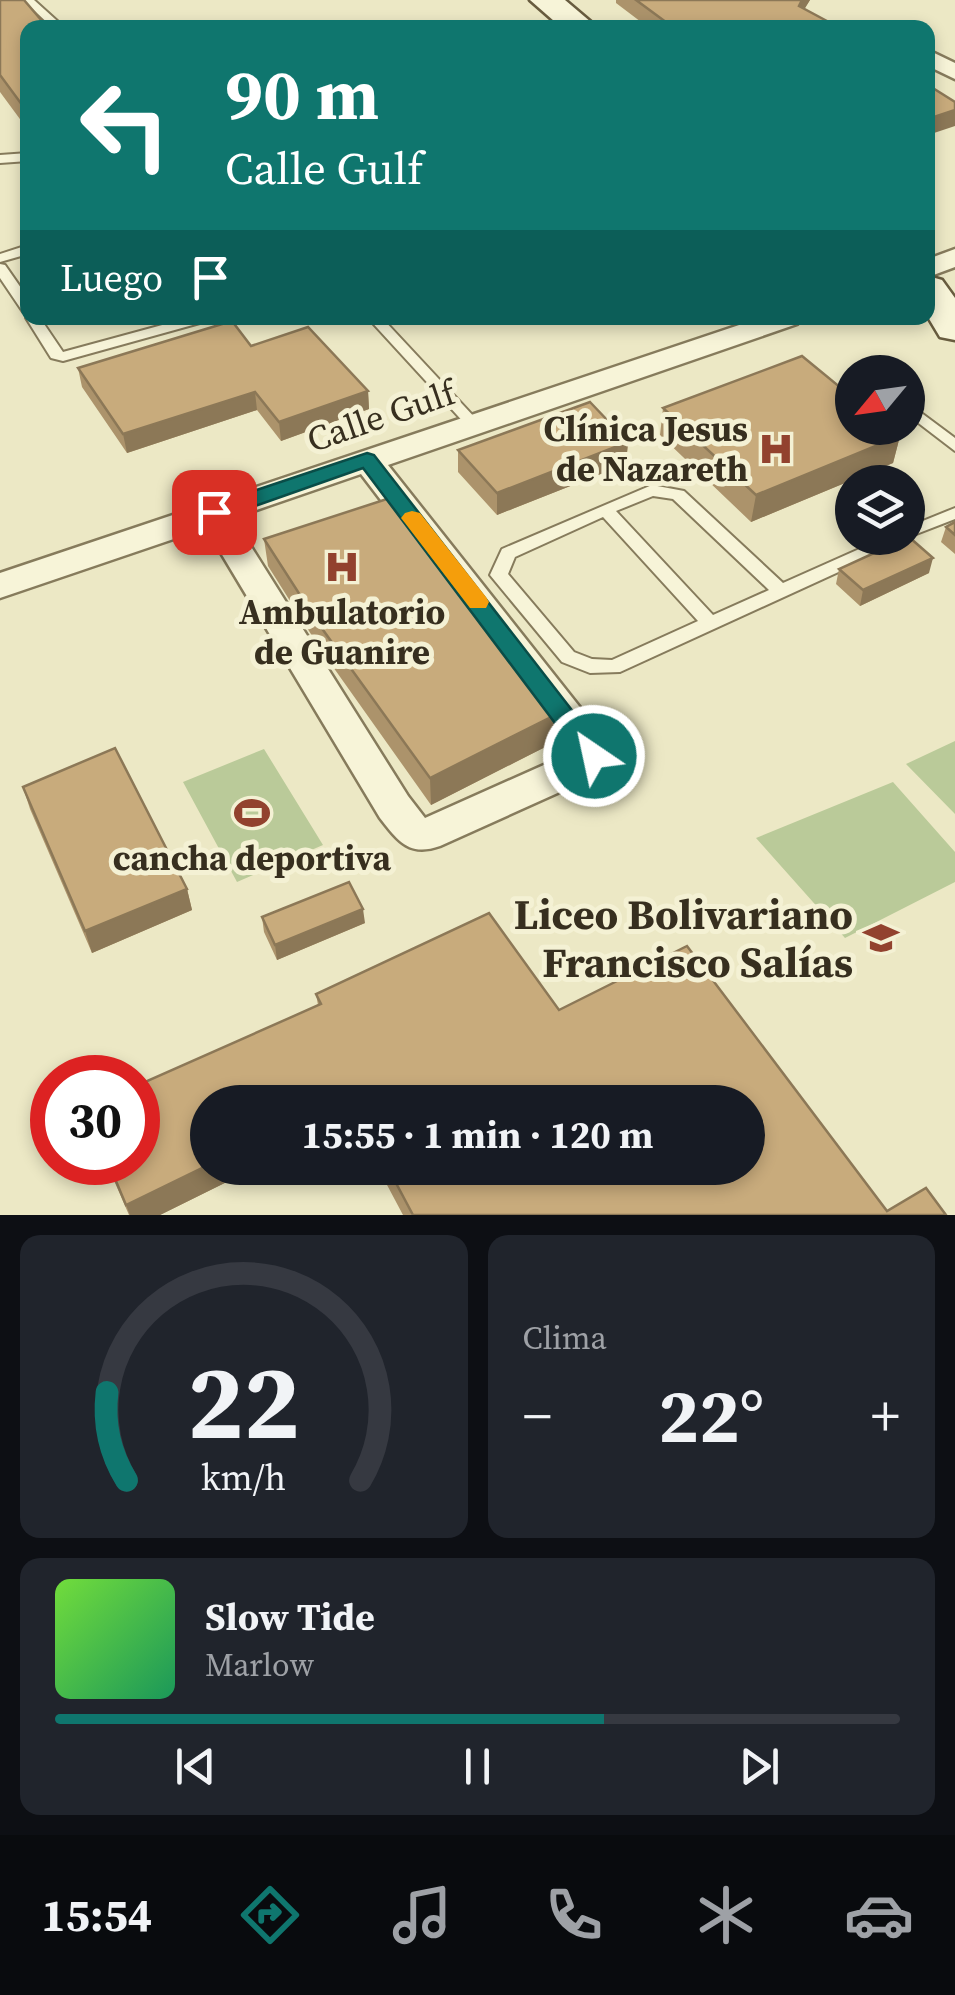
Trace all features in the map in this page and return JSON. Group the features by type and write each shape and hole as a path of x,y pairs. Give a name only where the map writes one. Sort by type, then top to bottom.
{"street":[{"path":"545,0 571,20"},
{"path":"935,298 955,328"},
{"name":"Calle Gulf","path":"0,586 766,325"},
{"path":"214,512 394,808 415,834 426,835 588,762 594,756 592,750 367,460"}],"lane":[{"path":"28,0 51,20"},
{"path":"0,268 20,284"},
{"path":"38,325 56,354 63,357 177,325"},
{"path":"381,325 473,424"},
{"path":"925,422 955,446"},
{"path":"780,589 668,490 652,490 508,554 500,565 499,575 568,657 590,666 614,666 859,555"},
{"path":"605,509 709,622"},
{"path":"925,526 955,513"}],"green space":[{"path":"955,741 955,814 906,764"},
{"name":"cancha deportiva","path":"264,749 323,845 237,882 183,782"},
{"path":"893,782 955,852 955,882 845,938 756,838"}],"building":[{"path":"0,0 24,0 41,20 20,20 20,102 0,75"},
{"path":"636,0 802,0 799,6 825,20 663,20"},
{"path":"935,89 955,102 955,110 935,117"},
{"path":"219,325 235,325 251,346 308,327 368,391 279,422 255,392 123,434 78,368"},
{"name":"Clínica Jesus de Nazareth","path":"802,356 835,383 835,445 878,445 756,495 663,408"},
{"path":"590,402 628,442 497,493 458,450"},
{"path":"390,498 559,713 430,778 318,623 264,539"},
{"path":"925,551 933,558 863,590 839,569 870,555 925,555"},
{"path":"115,748 187,889 85,931 23,787"},
{"path":"349,882 363,909 275,945 262,917"},
{"path":"489,913 559,1010 687,946 887,1211 926,1188 946,1215 413,1215 397,1185 765,1185 765,1085 190,1085 190,1174 126,1205 118,1185 160,1185 160,1075 321,1004 316,994"}],"slow traffic":[{"path":"412,518 478,602"}],"place":[{"name":"Clínica Jesus de Nazareth","path":"776,449"},
{"name":"Ambulatorio de Guanire","path":"342,567"},
{"name":"cancha deportiva","path":"252,813"},
{"name":"Liceo Bolivariano Francisco Salías","path":"881,938"}],"route":[{"path":"214,512 367,460 594,756"}]}
